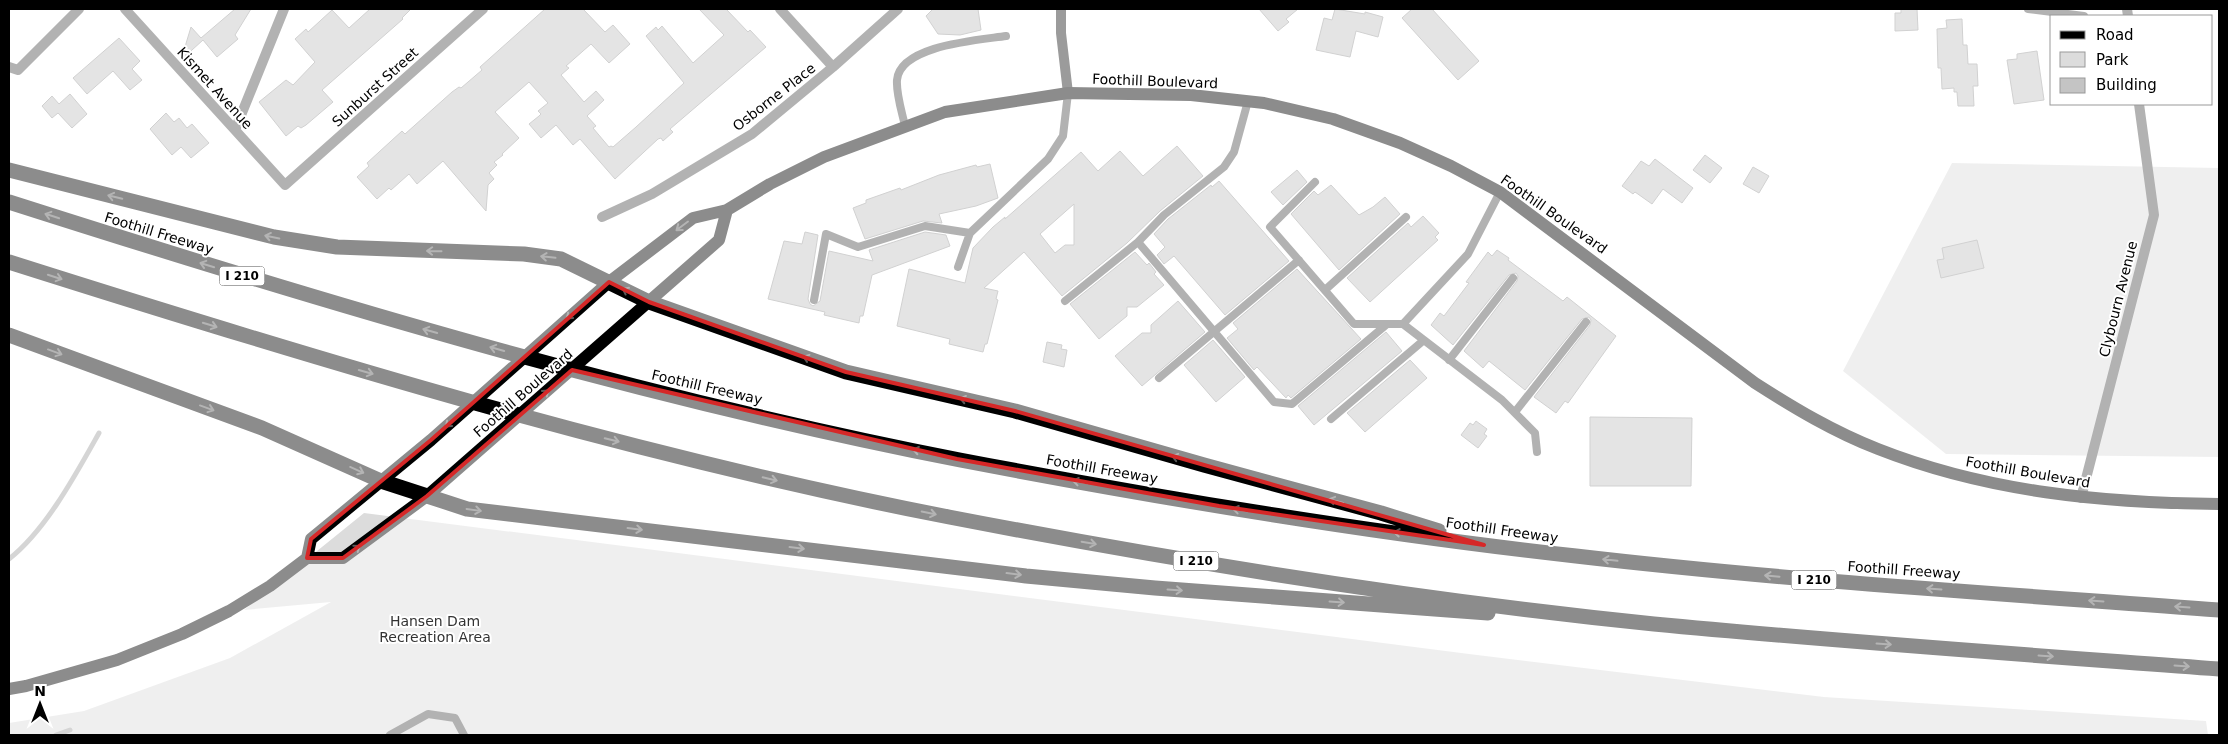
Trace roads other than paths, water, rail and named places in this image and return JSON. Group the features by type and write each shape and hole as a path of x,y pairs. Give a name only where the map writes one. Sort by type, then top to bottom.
{"highway":[{"path":"9,170 274,237 337,247 524,254 561,258 649,302 846,372 1015,411 1204,466 1381,513 1484,545"},
{"name":"Foothill Freeway","path":"9,202 190,260 477,344 612,381 859,439 1037,474 1219,506 1484,545 1660,566 1840,582 2219,610"},
{"name":"I 210","path":"9,262 173,314 420,388 565,428 856,498 1035,533 1209,564 1563,614 1836,640 2219,668"},
{"path":"9,335 262,428 381,481 467,509 1026,576 1155,588 1836,640"}],"main road":[{"path":"1060,9 1068,93"},
{"name":"Foothill Boulevard","path":"727,210 719,240 427,496 343,558 307,558 311,539 431,440 609,282 693,218 727,210 770,184 824,157 945,112 1068,93 1191,94 1248,101 1333,120 1383,137 1451,166 1500,192 1755,383 1795,408 1877,449 1958,475 1999,485 2081,498 2175,504 2219,504"},
{"path":"9,689 26,686 116,660 182,634 229,611 262,591 307,558"}],"street":[{"path":"9,67 18,70 79,9"},
{"name":"Kismet Avenue","path":"125,9 285,186"},
{"path":"235,130 284,9"},
{"name":"Sunburst Street","path":"285,186 483,9"},
{"path":"780,9 833,67"},
{"name":"Osborne Place","path":"602,217 652,194 752,134 833,67 898,9"},
{"name":"Clybourn Avenue","path":"2081,498 2154,215 2140,105"}],"lane":[{"path":"2028,9 2076,15"},
{"path":"905,126 897,81 898,73 908,61 932,49 1006,36"},
{"path":"958,267 970,233 1048,159 1063,136 1068,93"},
{"path":"1064,301 1138,242 1164,215 1224,167 1234,152 1248,101"},
{"path":"1315,182 1270,227 1354,324 1402,324 1515,412 1535,433 1537,452"},
{"path":"1402,324 1468,254 1500,192"},
{"path":"1326,290 1406,217"},
{"path":"814,300 826,234 858,247 925,226 970,233"},
{"path":"1138,242 1274,402 1292,404 1386,324"},
{"path":"1159,378 1299,260"},
{"path":"1450,360 1513,278"},
{"path":"1515,412 1586,322"},
{"path":"1331,420 1424,340"},
{"path":"390,735 428,714 455,718 464,735"}],"waterway":[{"path":"9,559 23,547 48,517 99,433"},
{"path":"56,735 70,730"}],"park label":[{"name":"Hansen Dam Recreation Area","path":"435,630"}]}
